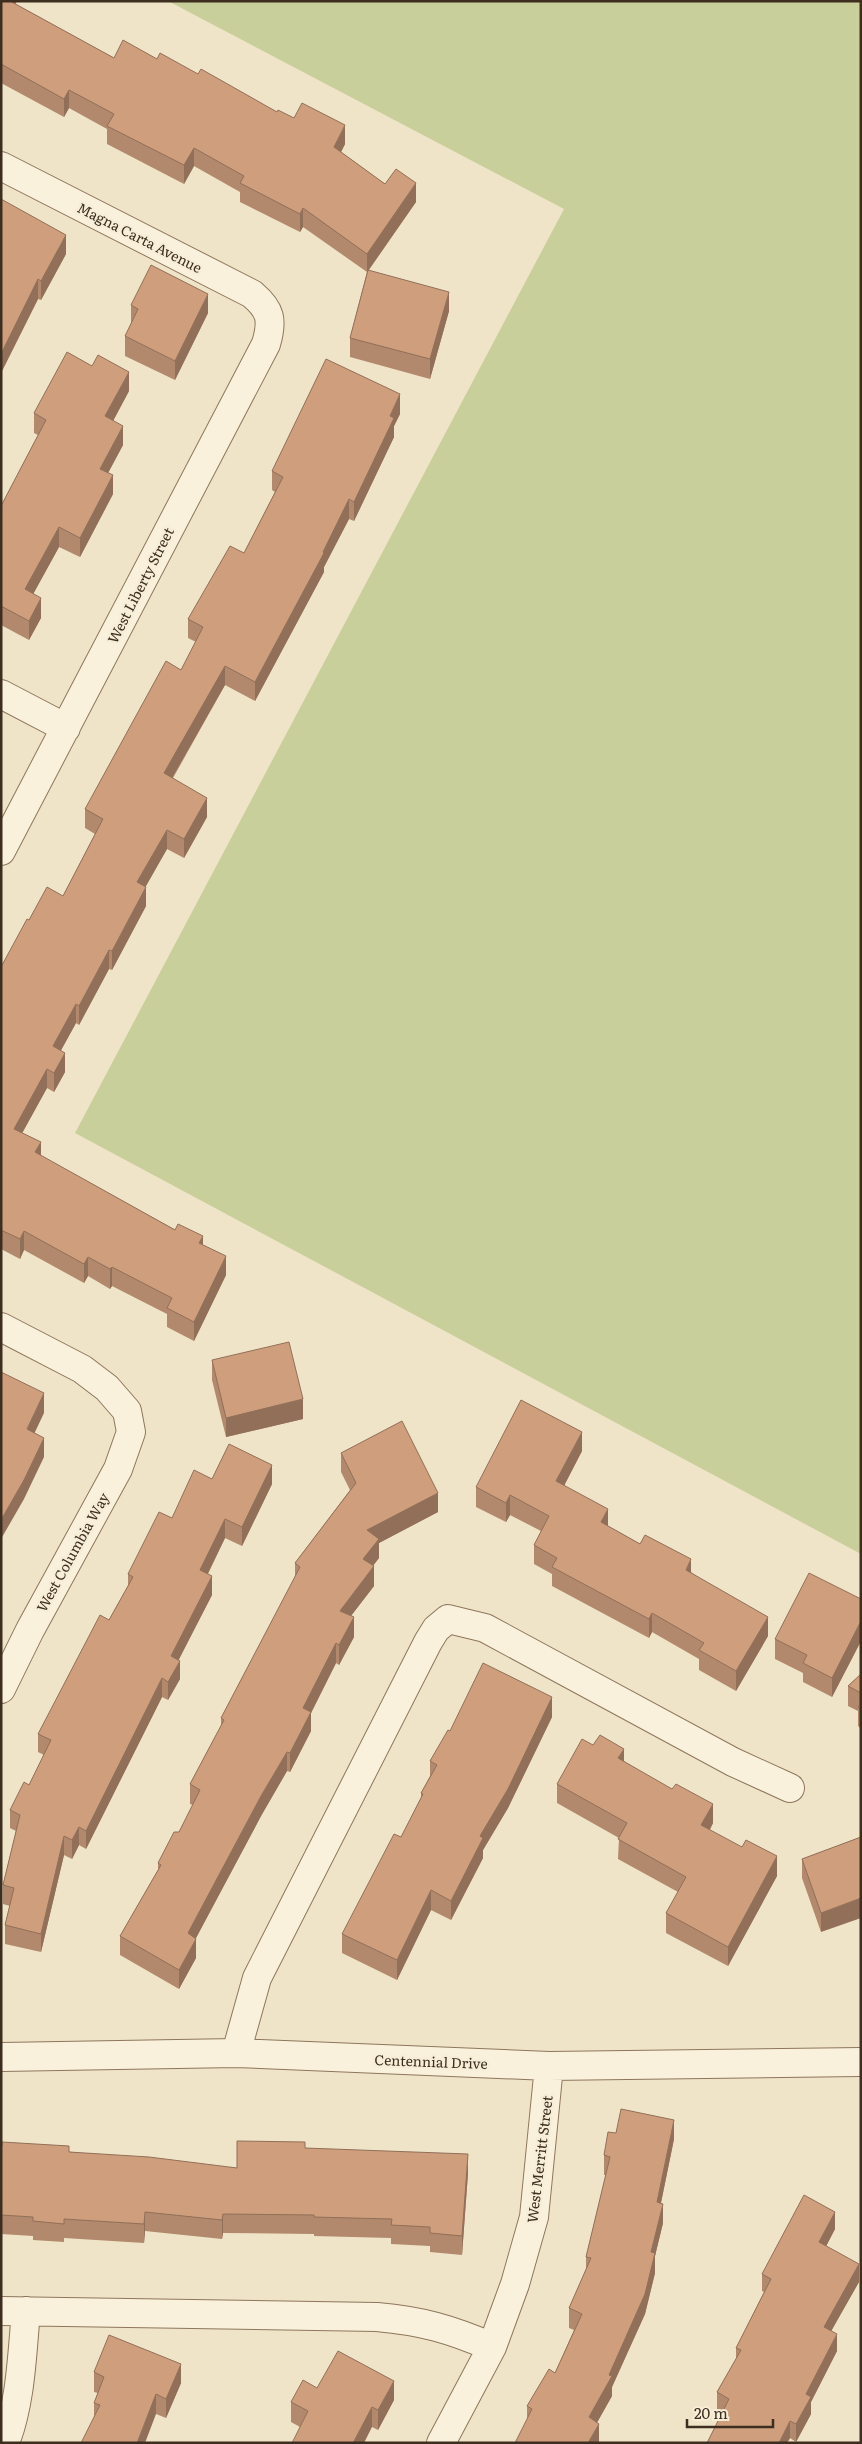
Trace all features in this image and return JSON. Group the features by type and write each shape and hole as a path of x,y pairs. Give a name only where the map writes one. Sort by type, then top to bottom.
{"street":[{"name":"Magna Carta Avenue","path":"1,166 252,294 264,304 270,316"},
{"name":"West Liberty Street","path":"1,851 266,344 270,330 270,316"},
{"path":"1,694 66,728"},
{"name":"West Columbia Way","path":"1,1327 82,1369 107,1388 127,1411 131,1432 118,1469 30,1630 1,1689"},
{"path":"236,2053 257,1978 428,1642 436,1629 448,1619 485,1628 733,1762 790,1788"},
{"name":"Centennial Drive","path":"1,2057 236,2053 549,2066 861,2062"},
{"name":"West Merritt Street","path":"441,2443 492,2347 515,2284 534,2217 549,2066"},
{"path":"5,2443 10,2430 21,2369 14,2311 377,2317 415,2321 454,2330 492,2347"}],"green space":[{"path":"168,1 861,1 861,1554 75,1133 564,209"}],"building":[{"path":"1,1 10,1 114,58 123,40 157,59 160,53 198,74 201,69 277,112 278,110 294,118 302,103 345,125 334,147 385,184 396,169 416,183 367,254 303,208 300,214 240,183 244,176 194,148 184,165 107,126 114,114 69,90 64,99 1,64"},
{"path":"1,199 66,235 41,281 38,279 1,354"},
{"path":"151,265 208,294 175,361 125,336 138,309 131,305"},
{"path":"368,270 449,292 430,359 350,338"},
{"path":"67,352 92,366 98,355 129,372 105,416 123,426 100,469 113,475 80,538 59,527 25,589 41,598 29,621 1,606 1,506 46,420 34,413"},
{"path":"326,359 400,394 390,416 394,418 354,502 349,499 324,553 255,682 225,666 164,773 207,798 184,839 167,830 137,882 146,887 112,951 109,950 79,1006 76,1004 53,1046 65,1053 54,1073 47,1069 14,1129 41,1142 35,1152 175,1230 178,1224 203,1236 199,1243 226,1256 194,1322 167,1308 172,1298 112,1267 110,1269 88,1257 84,1264 24,1231 20,1239 1,1230 1,967 47,887 63,896 103,819 85,809 166,661 181,670 203,627 188,619 230,546 244,553 283,477 272,471"},
{"path":"289,1342 303,1399 226,1418 212,1360"},
{"path":"1,1372 44,1393 27,1429 44,1438 24,1480 1,1520"},
{"path":"521,1400 582,1432 556,1481 608,1509 601,1522 640,1544 645,1535 691,1559 686,1570 768,1617 736,1671 699,1650 704,1643 652,1613 649,1619 552,1567 557,1558 534,1545 549,1516 510,1495 506,1503 476,1487"},
{"path":"402,1421 438,1493 367,1530 379,1539 363,1559 374,1566 340,1611 354,1617 339,1645 336,1643 303,1708 311,1712 290,1753 287,1752 261,1796 188,1933 196,1939 179,1970 120,1936 161,1865 158,1863 174,1832 179,1832 200,1790 190,1784 224,1720 221,1718 300,1567 295,1563 356,1483 341,1453"},
{"path":"229,1444 272,1465 242,1527 225,1519 200,1570 212,1576 171,1656 180,1661 168,1682 162,1678 86,1831 79,1827 72,1840 64,1836 41,1934 5,1925 14,1888 3,1885 20,1815 10,1810 24,1782 29,1785 51,1740 38,1734 100,1615 109,1620 133,1577 128,1574 159,1512 172,1518 194,1470 212,1479"},
{"path":"809,1573 861,1599 861,1621 832,1678 803,1663 807,1655 775,1639"},
{"path":"483,1663 552,1697 508,1789 480,1836 483,1838 451,1901 431,1890 397,1960 342,1934 394,1834 401,1837 423,1794 421,1793 437,1765 430,1761 448,1730 450,1731"},
{"path":"861,1674 861,1693 848,1686"},
{"path":"600,1735 624,1749 618,1758 672,1789 676,1784 713,1804 701,1825 742,1847 746,1840 777,1856 728,1947 666,1913 686,1877 618,1839 627,1823 557,1784 582,1739 593,1745"},
{"path":"861,1837 861,1898 821,1913 802,1859"},
{"path":"621,2109 674,2120 657,2202 663,2204 651,2252 655,2253 645,2294 609,2375 612,2376 589,2417 599,2424 588,2443 515,2443 532,2409 527,2406 549,2369 555,2373 582,2314 569,2308 591,2258 586,2257 610,2157 604,2155 608,2132 616,2133"},
{"path":"237,2141 305,2142 305,2148 468,2154 462,2236 430,2233 430,2227 391,2225 392,2219 314,2217 314,2215 223,2214 222,2220 145,2212 144,2224 64,2219 64,2224 33,2221 33,2217 1,2215 2,2142 69,2146 69,2152 149,2157 237,2168"},
{"path":"804,2195 835,2212 819,2242 859,2264 824,2327 837,2334 806,2394 811,2397 796,2424 790,2421 779,2443 707,2443 729,2399 717,2392 741,2350 736,2348 771,2279 762,2274"},
{"path":"109,2335 181,2364 166,2399 156,2394 137,2443 81,2443 100,2405 94,2403 104,2377 94,2372"},
{"path":"338,2351 394,2381 378,2410 372,2407 353,2443 292,2443 308,2411 291,2402 303,2380 317,2388"}]}
